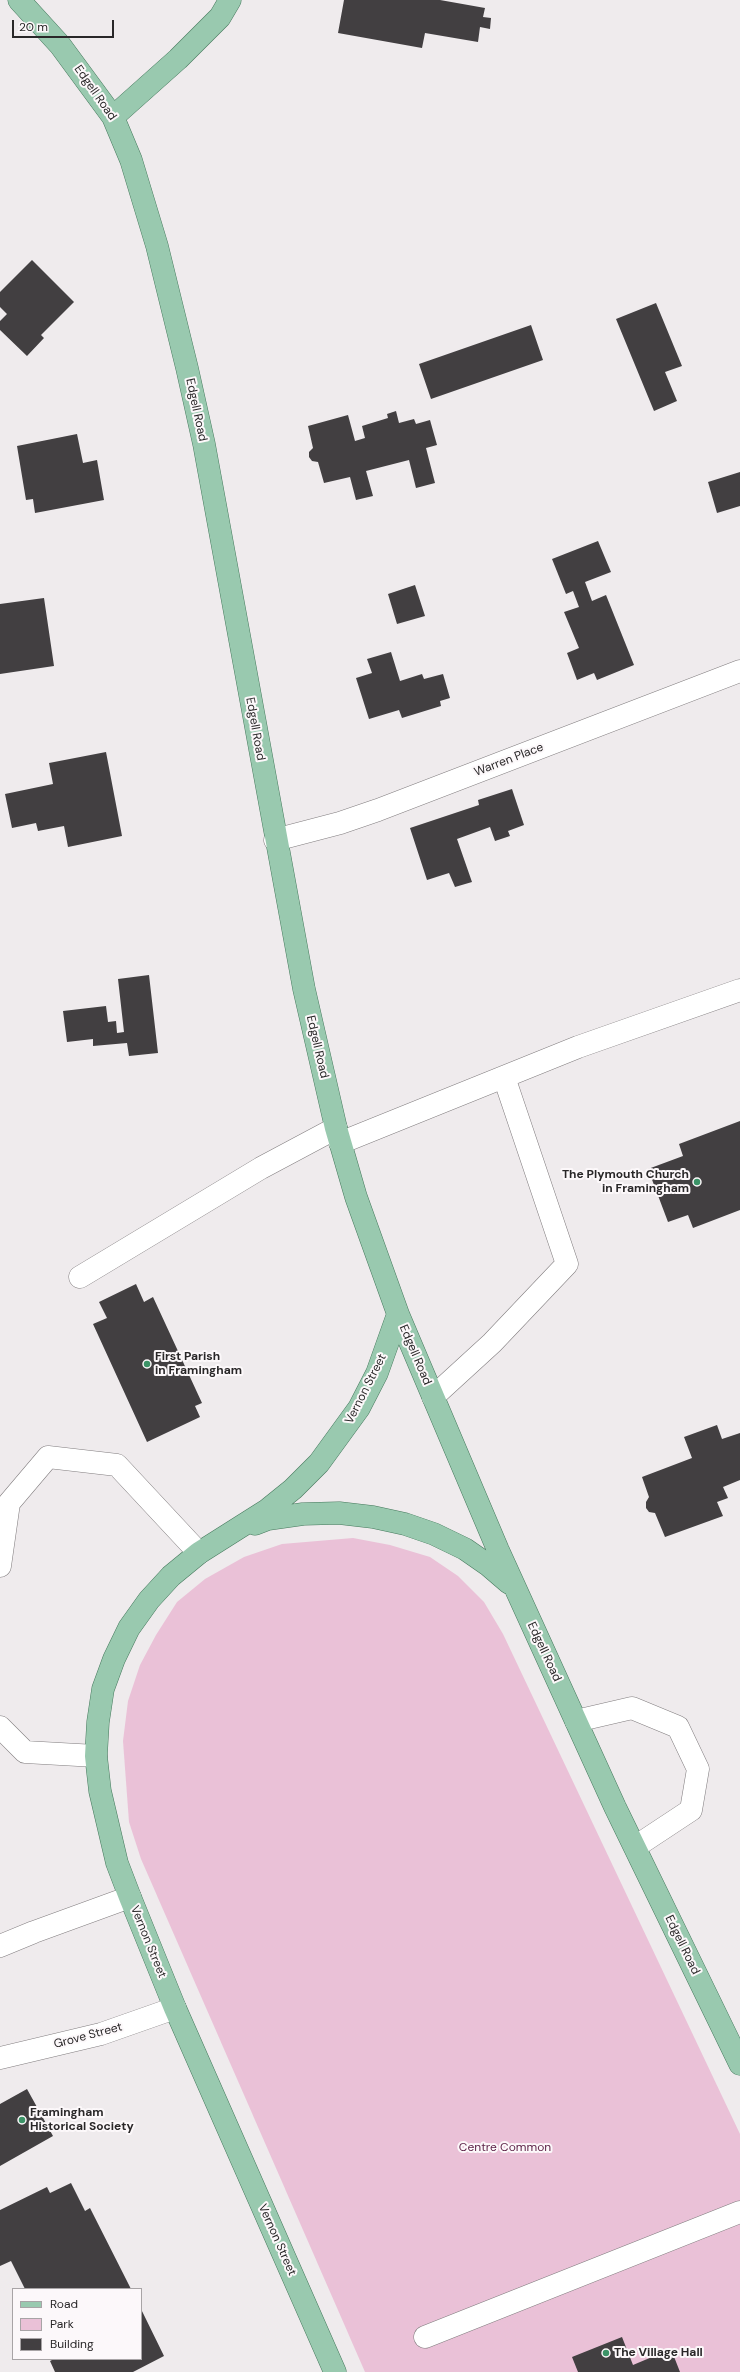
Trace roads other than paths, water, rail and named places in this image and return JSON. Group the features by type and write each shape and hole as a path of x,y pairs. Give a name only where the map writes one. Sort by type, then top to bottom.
{"main road":[{"name":"Edgell Road","path":"19,0 60,45 113,117 131,160 157,246 188,368 204,444 275,840 304,990 338,1135 356,1197 398,1314 515,1588 635,1847 740,2064"},
{"path":"113,117 178,59 220,17 230,0"},
{"name":"Vernon Street","path":"335,2372 175,2008 130,1897 107,1826 100,1791 96,1756 98,1722 103,1689 129,1628 153,1595 171,1576 199,1553 267,1510 293,1489 319,1463 359,1408 377,1373 398,1314"},
{"name":"Vernon Street","path":"231,1533 268,1519 303,1514 339,1513 373,1517 434,1534 465,1549 488,1565 515,1588"}],"street":[{"name":"Warren Place","path":"275,840 340,823 378,810 740,671"},
{"path":"80,1277 261,1168 338,1135 504,1076 578,1047 740,990"},
{"path":"433,1397 492,1343 567,1264 504,1076"},
{"path":"0,1566 9,1503 48,1458 117,1465 199,1553"},
{"path":"576,1721 632,1708 678,1727 698,1769 690,1810 635,1847"},
{"path":"0,1727 25,1752 96,1756"},
{"path":"0,1946 130,1897"},
{"name":"Grove Street","path":"0,2058 101,2034 175,2008"},
{"path":"425,2337 740,2212"}],"place":[{"name":"The Plymouth Church in Framingham","path":"697,1182"},
{"name":"First Parish in Framingham","path":"147,1364"},
{"name":"Framingham Historical Society","path":"22,2120"},
{"name":"The Village Hall","path":"606,2353"}],"park label":[{"name":"Centre Common","path":"505,2148"}]}
